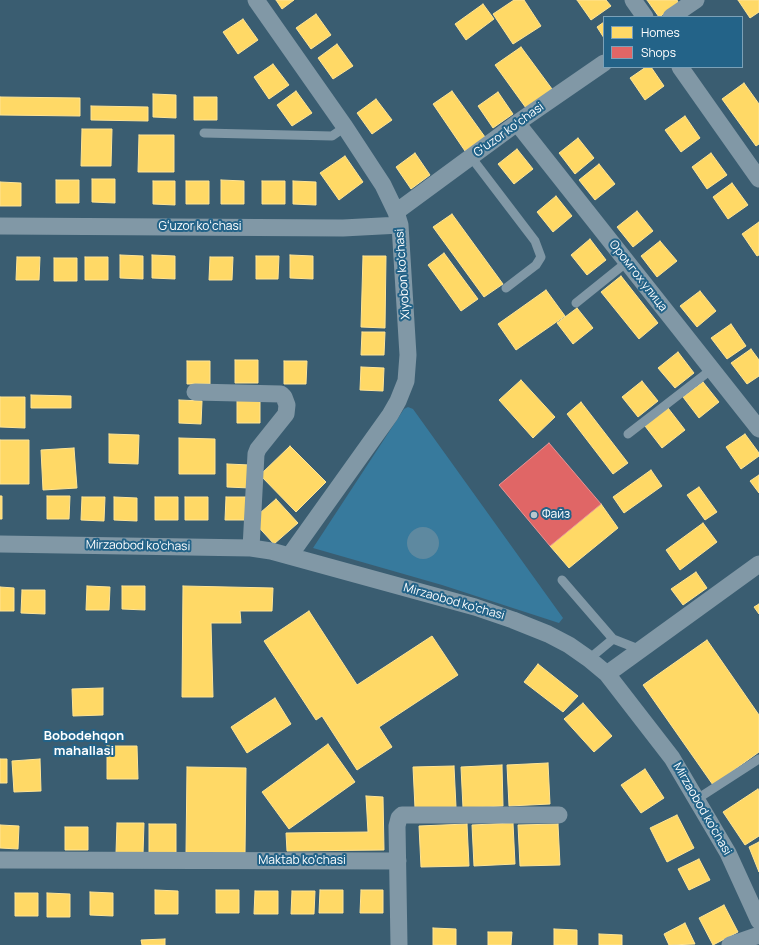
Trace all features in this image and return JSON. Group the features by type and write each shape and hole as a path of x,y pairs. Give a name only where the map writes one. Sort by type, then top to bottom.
{"street":[{"name":"Xiyobon ko'chasi","path":"256,0 345,127 383,185 398,219 408,355 406,381 398,401 390,415 290,555"},
{"path":"633,0 644,16"},
{"path":"672,16 696,0"},
{"name":"Gʻuzor koʻchasi","path":"0,226 343,228 398,219 471,157 517,123 603,64"},
{"path":"681,68 759,179"},
{"name":"Оромгох улица","path":"517,123 759,429"},
{"path":"195,392 281,394 287,405 286,414 258,449 256,454 251,548"},
{"name":"Mirzaobod ko'chasi","path":"0,544 251,548 271,551 475,607 548,634 569,645 607,674 672,758 755,901 759,921"},
{"path":"607,674 759,564"},
{"path":"399,945 397,826 399,818 402,815 559,815"},
{"name":"Maktab ko'chasi","path":"0,860 398,862"},
{"path":"730,945 759,935"}],"lane":[{"path":"204,133 332,136 345,127"},
{"path":"471,157 535,241 541,257 536,265 506,288"},
{"path":"576,303 627,262"},
{"path":"628,434 712,369"},
{"path":"562,580 613,639 641,650"},
{"path":"589,659 613,639"},
{"path":"697,799 759,759"}],"shaded area":[{"path":"408,407 413,409 563,618 559,623 442,585 313,548 404,409"},
{"path":"420,527 426,527 435,531 439,543 435,555 426,559 420,559 411,555 407,546 407,540 411,531"}],"building: Homes":[{"path":"276,0 294,0 282,9"},
{"path":"514,0 524,0 541,26 513,44 493,14"},
{"path":"577,0 606,0 611,6 591,20"},
{"path":"647,0 677,0 679,4 658,16"},
{"path":"738,0 759,0 759,12 750,18"},
{"path":"483,4 494,19 466,40 455,24"},
{"path":"316,14 331,35 311,49 296,28"},
{"path":"243,19 258,40 238,54 223,32"},
{"path":"603,23 603,36 597,27"},
{"path":"337,44 353,66 333,79 318,58"},
{"path":"521,47 552,89 526,108 495,65"},
{"path":"273,64 289,85 269,99 254,77"},
{"path":"645,68 652,68 664,86 645,100 630,78"},
{"path":"744,83 759,104 759,144 756,146 722,99"},
{"path":"296,91 312,113 292,126 277,105"},
{"path":"452,91 485,137 465,151 433,104"},
{"path":"498,92 513,114 493,128 478,106"},
{"path":"153,94 176,95 176,118 153,117"},
{"path":"0,97 80,98 80,116 0,115"},
{"path":"194,97 217,97 217,120 194,120"},
{"path":"376,99 392,120 372,134 357,113"},
{"path":"91,106 148,107 148,121 91,120"},
{"path":"685,116 700,138 681,152 665,130"},
{"path":"82,129 112,129 111,166 81,166"},
{"path":"139,135 174,135 174,172 138,172"},
{"path":"578,138 594,158 575,174 559,153"},
{"path":"517,149 533,169 514,184 498,164"},
{"path":"415,153 430,175 411,189 396,167"},
{"path":"711,153 727,175 707,189 692,167"},
{"path":"345,156 363,182 339,200 320,173"},
{"path":"599,164 615,184 595,200 579,180"},
{"path":"92,179 115,179 115,203 92,202"},
{"path":"56,180 79,180 79,203 56,203"},
{"path":"221,180 244,181 244,204 221,204"},
{"path":"153,181 175,181 175,205 153,204"},
{"path":"186,181 209,181 209,204 186,204"},
{"path":"262,181 285,181 285,204 262,204"},
{"path":"293,181 316,182 316,205 293,204"},
{"path":"0,182 21,183 21,206 0,206"},
{"path":"732,183 748,205 728,219 713,197"},
{"path":"556,196 572,216 553,232 537,212"},
{"path":"637,211 653,231 633,247 617,227"},
{"path":"452,214 503,284 484,297 433,227"},
{"path":"759,222 759,255 757,256 742,234"},
{"path":"590,239 606,260 587,275 571,255"},
{"path":"660,241 677,261 657,277 641,256"},
{"path":"444,253 478,299 461,311 428,265"},
{"path":"120,255 143,256 143,279 120,278"},
{"path":"152,255 175,256 175,279 152,278"},
{"path":"290,255 313,256 313,279 290,278"},
{"path":"256,256 279,256 278,279 256,279"},
{"path":"363,256 386,256 385,328 361,327"},
{"path":"17,257 40,257 39,280 16,280"},
{"path":"85,257 108,257 108,280 85,280"},
{"path":"210,257 233,257 232,280 209,280"},
{"path":"54,258 77,258 77,281 54,281"},
{"path":"621,276 658,323 639,339 601,292"},
{"path":"546,290 565,316 516,350 498,324"},
{"path":"700,291 716,311 697,327 680,306"},
{"path":"577,308 593,328 573,344 557,323"},
{"path":"731,324 746,346 727,359 711,338"},
{"path":"362,332 385,332 384,355 361,355"},
{"path":"751,349 759,360 759,376 747,384 731,363"},
{"path":"678,352 694,373 675,388 658,368"},
{"path":"235,360 258,360 258,383 235,383"},
{"path":"187,361 210,361 210,384 187,384"},
{"path":"284,361 307,361 306,384 284,384"},
{"path":"361,367 384,368 383,391 360,390"},
{"path":"521,380 555,417 533,438 499,400"},
{"path":"642,381 658,401 638,417 622,397"},
{"path":"703,382 719,402 699,418 683,397"},
{"path":"31,395 71,396 71,408 31,408"},
{"path":"0,397 25,397 25,428 0,427"},
{"path":"179,400 202,401 201,424 179,423"},
{"path":"237,400 260,400 260,423 237,423"},
{"path":"581,402 628,463 613,474 567,414"},
{"path":"668,408 685,430 662,448 645,426"},
{"path":"109,434 139,435 138,464 109,463"},
{"path":"745,434 759,453 759,456 741,469 726,447"},
{"path":"179,438 215,439 215,474 179,474"},
{"path":"0,440 29,440 29,484 0,484"},
{"path":"290,446 326,482 296,512 260,475"},
{"path":"74,448 77,488 43,490 41,450"},
{"path":"227,464 250,465 250,488 227,487"},
{"path":"651,470 662,486 624,513 613,497"},
{"path":"759,475 759,493 750,481"},
{"path":"699,487 717,512 705,520 687,495"},
{"path":"0,496 2,496 2,519 0,519"},
{"path":"47,496 70,496 69,519 47,519"},
{"path":"82,497 105,497 104,521 81,520"},
{"path":"114,497 137,498 137,521 114,520"},
{"path":"155,497 178,497 178,520 155,520"},
{"path":"185,497 208,497 208,520 185,520"},
{"path":"226,497 249,497 249,520 225,520"},
{"path":"276,499 298,523 274,544 252,520"},
{"path":"601,504 618,528 569,568 550,546"},
{"path":"703,523 717,542 680,570 666,550"},
{"path":"696,572 707,588 683,605 671,589"},
{"path":"87,586 110,587 109,610 86,610"},
{"path":"122,586 145,586 145,610 122,609"},
{"path":"183,586 273,588 272,611 240,611 241,623 211,623 213,697 182,697"},
{"path":"0,587 14,588 14,611 0,611"},
{"path":"22,590 45,590 45,614 21,613"},
{"path":"759,604 759,614 754,607"},
{"path":"309,611 357,685 432,636 458,675 379,727 392,747 357,770 322,716 316,720 264,641"},
{"path":"707,640 759,715 759,752 713,785 643,685"},
{"path":"538,664 578,696 563,712 524,682"},
{"path":"103,688 103,715 73,716 72,689"},
{"path":"275,698 291,724 247,753 231,727"},
{"path":"583,703 612,736 594,752 564,719"},
{"path":"328,744 355,782 289,829 262,792"},
{"path":"107,746 137,746 138,779 107,779"},
{"path":"0,759 7,759 7,783 0,783"},
{"path":"40,759 41,791 14,792 12,761"},
{"path":"548,763 550,804 509,806 507,765"},
{"path":"502,765 503,806 463,808 461,767"},
{"path":"454,766 456,807 415,808 413,767"},
{"path":"187,767 246,768 245,854 186,853"},
{"path":"645,769 664,798 641,813 621,785"},
{"path":"758,789 759,836 745,845 723,812"},
{"path":"366,796 383,797 384,850 287,851 286,833 368,832"},
{"path":"677,815 694,848 667,862 650,828"},
{"path":"117,823 144,823 143,854 116,853"},
{"path":"513,823 515,864 474,866 472,825"},
{"path":"149,824 176,824 176,855 149,855"},
{"path":"467,824 469,866 421,867 419,826"},
{"path":"558,824 560,865 520,866 518,825"},
{"path":"0,825 19,826 18,849 0,848"},
{"path":"65,827 88,827 88,850 65,850"},
{"path":"759,842 759,872 749,847"},
{"path":"699,859 710,880 689,890 678,869"},
{"path":"155,890 178,891 178,914 155,914"},
{"path":"216,890 239,890 239,913 216,913"},
{"path":"320,890 343,890 343,913 319,913"},
{"path":"361,890 383,890 383,913 360,913"},
{"path":"255,891 278,891 278,914 254,914"},
{"path":"292,891 315,891 314,914 291,914"},
{"path":"90,892 113,893 113,916 90,915"},
{"path":"15,893 38,893 38,916 15,916"},
{"path":"47,893 70,894 70,917 47,917"},
{"path":"724,905 738,932 713,945 699,918"},
{"path":"685,923 695,944 669,945 664,934"},
{"path":"433,928 456,929 456,945 433,945"},
{"path":"554,929 577,930 577,945 554,945"},
{"path":"488,932 512,932 511,945 488,945"},
{"path":"599,934 622,935 622,945 599,945"},
{"path":"165,939 165,945 142,945 141,940"}],"building: Shops":[{"path":"549,443 601,504 550,546 499,485"}],"place":[{"name":"Файз","path":"534,515"}],"district":[{"name":"Bobodehqon mahallasi","path":"84,744"}]}
